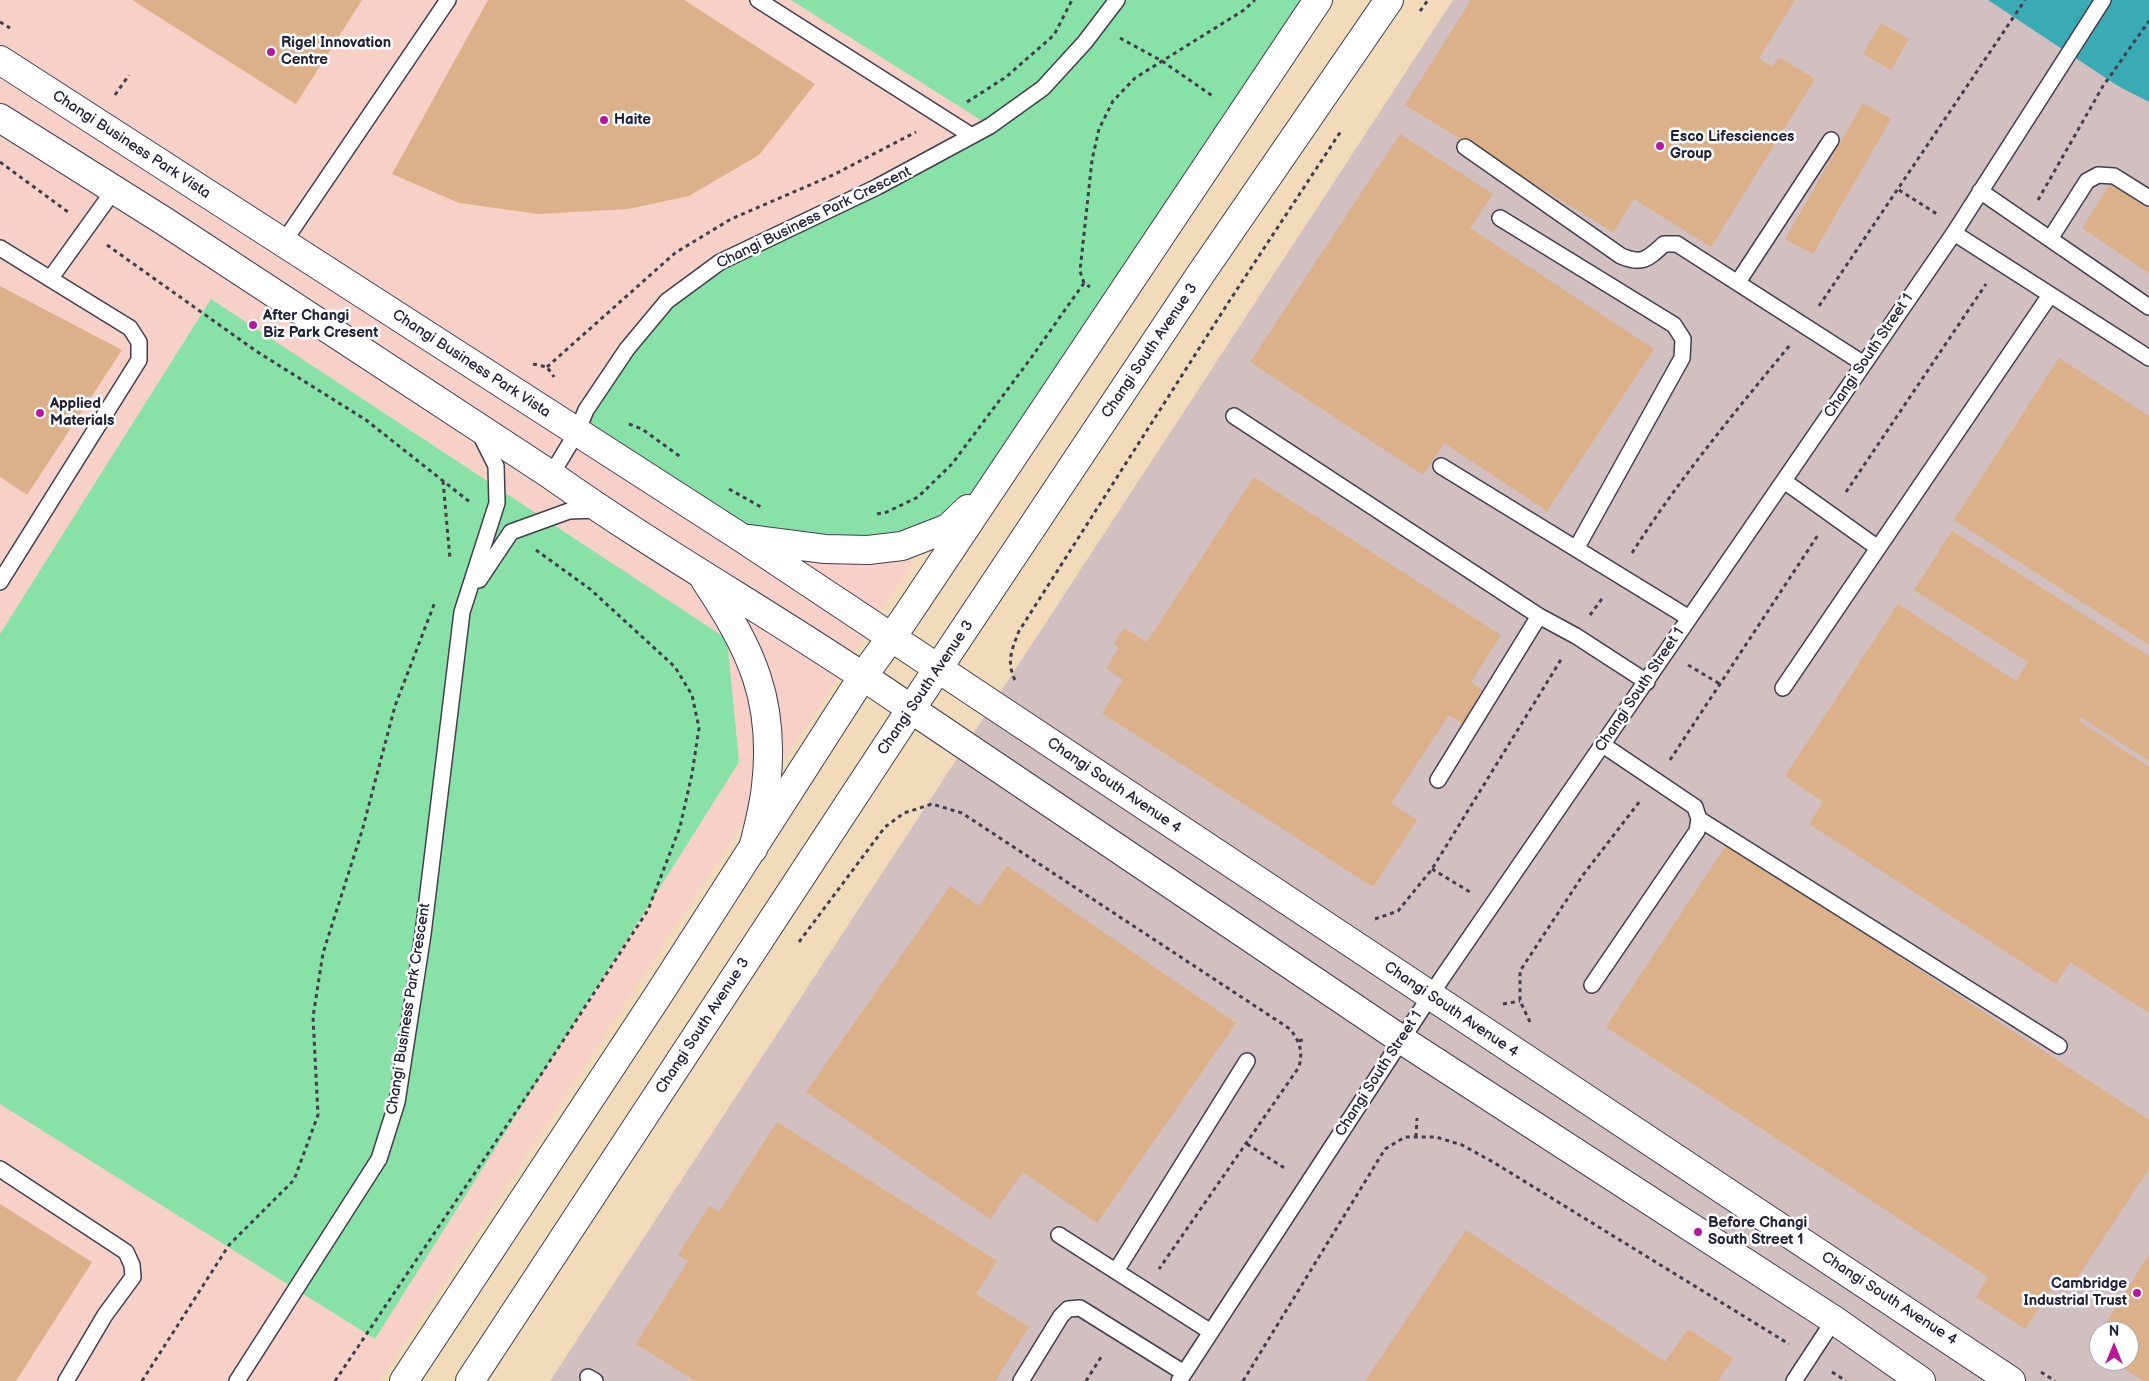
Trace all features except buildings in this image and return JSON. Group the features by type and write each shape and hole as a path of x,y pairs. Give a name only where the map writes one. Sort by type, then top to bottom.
{"main road":[{"path":"404,1381 753,849 863,676 891,638 992,488 1318,0"},
{"name":"Changi South Avenue 3","path":"470,1381 911,709 1200,275 1389,0"},
{"name":"Changi Business Park Vista","path":"0,60 283,243 582,421 742,538 891,638"},
{"path":"0,118 114,190 551,475 600,510 698,570 863,676 1402,1040 1834,1320 1920,1381"},
{"path":"742,538 825,549 868,550 902,546 948,528 992,488"},
{"path":"698,570 730,618 750,656 762,686 769,736 766,786 753,849"},
{"name":"Changi South Avenue 4","path":"891,638 2011,1381"}],"lane":[{"path":"283,243 448,0"},
{"path":"758,0 972,136"},
{"name":"Changi Business Park Crescent","path":"551,475 627,349 667,301 720,262 877,188 990,126 1043,88 1098,26 1117,0"},
{"name":"Changi South Street 1","path":"1182,1377 1430,996 1956,230 2103,0"},
{"path":"1738,282 1831,140"},
{"path":"1464,147 1621,256 1634,261 1648,258 1664,244 1677,244 1864,364"},
{"path":"2050,239 2087,181 2098,175 2114,176 2149,198"},
{"path":"50,279 114,190"},
{"path":"1980,191 2149,307"},
{"path":"1500,218 1674,325 1683,339 1682,358 1576,549"},
{"path":"1956,230 2000,262 2149,358"},
{"path":"0,248 130,328 139,342 139,360 0,582"},
{"path":"1783,688 2050,295"},
{"path":"1234,416 1540,616 1576,636 1647,682"},
{"name":"Changi Business Park Crescent","path":"237,1381 379,1159 397,1102 423,934 462,612 497,503 496,466 478,428"},
{"path":"1441,466 1689,618"},
{"path":"1784,481 1878,548"},
{"path":"511,532 569,512 600,510"},
{"name":"Changi Business Park Crescent","path":"468,596 511,532"},
{"path":"1438,780 1540,616"},
{"path":"1592,986 1697,831 1699,818 1695,807 1603,745"},
{"path":"1699,818 2059,1046"},
{"path":"1116,1271 1247,1061"},
{"path":"0,1169 126,1252 132,1265 133,1277 105,1315 66,1381"},
{"path":"1060,1235 1211,1332"},
{"path":"1021,1381 1061,1316 1068,1309 1080,1308 1182,1377"},
{"path":"1794,1381 1834,1320"}],"path":[{"path":"547,367 675,253 731,219 833,175 943,118 1006,77 1054,34 1072,0"},
{"path":"1113,305 1084,283 1080,271 1092,160 1099,129 1119,95 1135,78 1244,10 1254,0"},
{"path":"1418,14 1428,0"},
{"path":"2007,28 2026,0"},
{"path":"2025,221 2103,86 2149,21"},
{"path":"1098,26 1162,61 1191,80"},
{"path":"113,97 129,75"},
{"path":"1016,682 1009,668 1012,648 1019,631 1230,300 1345,125"},
{"path":"0,162 87,226 111,249 256,352 366,420 492,520"},
{"path":"1900,190 1956,230"},
{"path":"1534,1027 1520,1001 1520,971 1583,875 1656,781 2000,262"},
{"path":"869,516 887,512 918,497 952,464 1084,283"},
{"path":"529,363 547,367 582,421 642,429 686,462"},
{"path":"443,481 451,556 448,566"},
{"path":"727,487 770,510"},
{"path":"335,1381 544,1070 648,910 680,827 692,774 699,728 692,695 676,667 590,589 511,532"},
{"path":"142,1381 229,1245 294,1180 318,1115 313,1018 323,953 362,831 395,706 439,594"},
{"path":"1372,919 1398,911 1432,868 1576,636"},
{"path":"1666,652 1720,684"},
{"path":"796,946 885,827 904,813 932,804 962,813 1290,1029 1299,1041 1302,1054 1300,1068 1145,1290"},
{"path":"1432,868 1492,906"},
{"path":"1299,1041 1305,1039"},
{"path":"1416,1137 1417,1118"},
{"path":"1243,1381 1385,1150 1405,1137 1436,1137 1462,1145 1493,1162 1846,1381"},
{"path":"1247,1144 1309,1183"},
{"path":"1086,1381 1117,1332"},
{"path":"2039,1370 2055,1381"}],"shaded area":[{"path":"0,0 1279,0 379,1381 0,1381"},
{"path":"1453,0 2149,0 2149,1381 550,1381"}],"green space":[{"path":"791,0 1315,0 991,488 902,546 742,537 578,432 667,301 721,263 990,126"},
{"path":"211,299 727,639 739,762 375,1339 0,1104 0,634"}],"water":[{"path":"1988,0 2149,0 2149,102 2118,86"}],"place":[{"name":"Rigel Innovation Centre","path":"271,52"},
{"name":"Haite","path":"604,120"},
{"name":"Esco Lifesciences Group","path":"1660,146"},
{"name":"After Changi Biz Park Cresent","path":"253,325"},
{"name":"Applied Materials","path":"40,413"},
{"name":"Before Changi South Street 1","path":"1698,1232"},
{"name":"Cambridge Industrial Trust","path":"2137,1293"}]}
